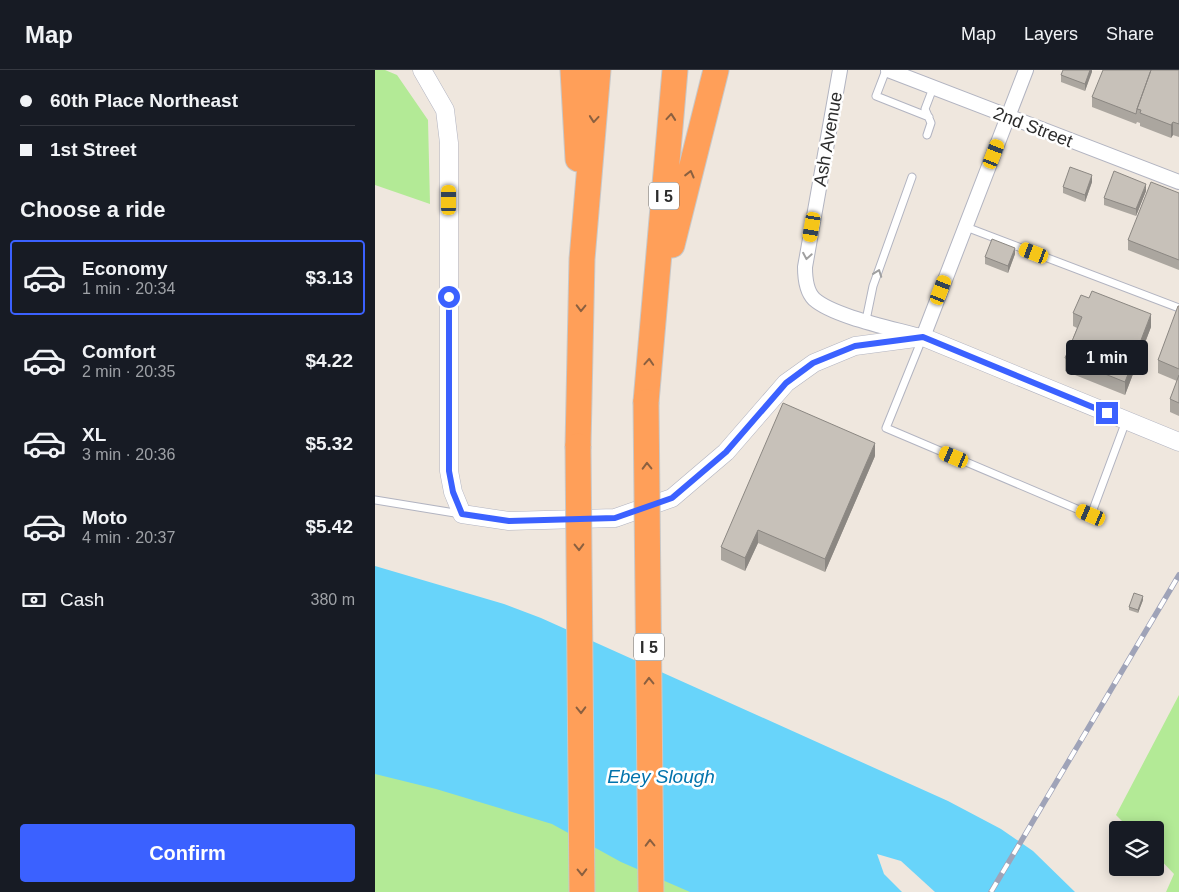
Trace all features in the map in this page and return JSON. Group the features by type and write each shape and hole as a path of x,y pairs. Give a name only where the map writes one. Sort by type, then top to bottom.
{"highway":[{"path":"573,70 582,259"},
{"path":"582,892 578,446 582,259 598,70"},
{"name":"I 5","path":"651,892 646,402 675,70"},
{"path":"653,323 716,70"}],"street":[{"path":"421,70 445,110 449,143 449,471 453,492 462,514 509,521 615,518 672,498 726,452 786,383 813,363 855,346 923,337 1179,442"},
{"name":"Ash Avenue","path":"840,70 805,267 805,279 813,298 826,307 923,337"},
{"name":"2nd Street","path":"887,70 1179,182"},
{"path":"923,337 1026,70"}],"lane":[{"path":"887,70 876,96 930,120"},
{"path":"927,135 930,120 925,108 933,88"},
{"path":"866,320 873,286 912,177"},
{"path":"966,226 1179,308"},
{"path":"923,337 886,428 1091,515 1125,421"},
{"path":"375,500 462,514"}],"green space":[{"path":"375,70 385,70 397,75 428,120 430,204 375,185"},
{"path":"1179,695 1179,892 1166,892 1174,874 1164,863 1164,821 1122,821 1116,815"},
{"path":"375,754 463,775 722,892 375,892"}],"water":[{"name":"Ebey Slough","path":"375,566 504,604 541,618 948,801 1001,829 1033,851 1075,892 690,892 621,862 552,824 436,789 375,774"}],"pier":[{"path":"877,854 901,861 935,892 902,892 884,874"}],"building":[{"path":"1063,70 1090,70 1085,84 1061,75"},
{"path":"1103,70 1151,70 1136,114 1092,97"},
{"path":"1151,70 1179,70 1179,124 1173,122 1171,125 1140,113 1141,110 1137,109"},
{"path":"1070,167 1092,175 1085,195 1063,187"},
{"path":"1114,171 1146,184 1136,209 1104,198"},
{"path":"1151,182 1179,193 1179,260 1128,240"},
{"path":"992,239 1015,248 1008,266 985,257"},
{"path":"1092,291 1151,314 1125,382 1065,358 1082,317 1073,313 1081,295 1089,298"},
{"path":"1179,306 1179,369 1158,360"},
{"path":"1179,375 1179,403 1170,399"},
{"path":"783,403 875,443 825,559 758,530 745,558 721,547"},
{"path":"1134,593 1143,596 1138,610 1129,607"}],"railway":[{"path":"991,892 1179,575"}],"route":[{"path":"449,297 449,471 453,492 462,514 509,521 615,518 672,498 726,452 786,383 813,363 855,346 923,337 1107,413"}]}
